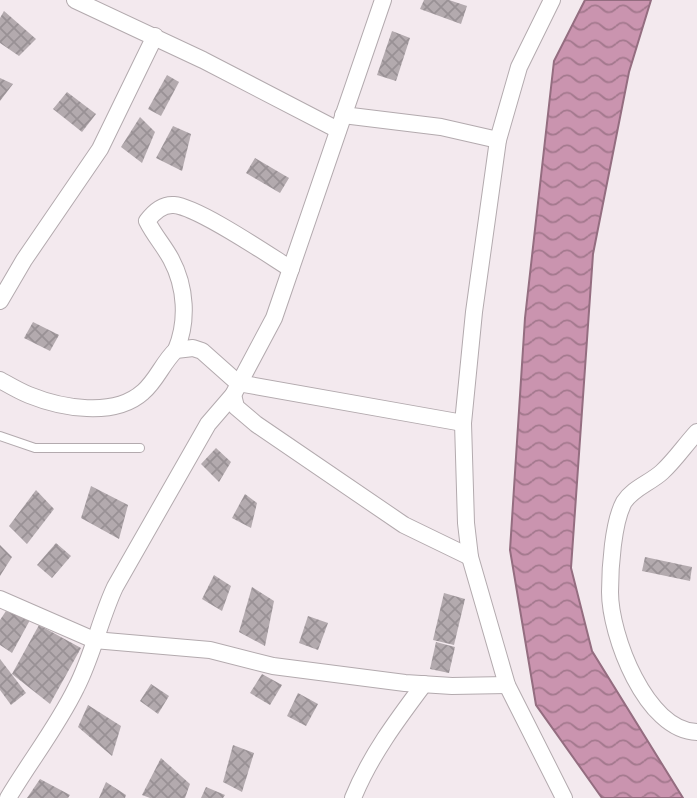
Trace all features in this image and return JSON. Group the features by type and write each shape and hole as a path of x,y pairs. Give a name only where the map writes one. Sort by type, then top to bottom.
{"street":[{"path":"75,0 341,122 441,128 498,140"},
{"path":"8,798 78,686 103,613 115,587 208,424 235,389 274,318 383,0"},
{"path":"552,0 519,67 498,140 474,312 463,422 466,523 470,557 507,685 565,798"},
{"path":"0,301 24,260 100,149 155,36"},
{"path":"0,380 27,395 85,407 112,407 142,394 177,351 183,323 183,286 170,256 147,222 156,211 173,205 199,214 291,269"},
{"path":"177,351 193,348 202,351 235,389 236,407 256,424 388,514 419,533 470,557"},
{"path":"235,389 463,422"},
{"path":"695,737 663,716 631,675 619,641 610,594 616,531 624,502 632,493 661,473 697,432"},
{"path":"0,599 94,640 210,650 273,666 424,684 507,685"},
{"path":"353,798 366,769 385,738 424,684"}],"lane":[{"path":"0,436 35,448 140,448"}],"water":[{"path":"585,0 651,0 629,72 593,254 571,568 592,651 683,798 602,798 536,705 510,550 525,318 554,61"}],"building":[{"path":"424,0 449,0 467,6 461,24 420,9"},
{"path":"4,11 36,39 19,56 0,43 0,18"},
{"path":"392,31 410,38 396,81 377,75"},
{"path":"167,75 179,82 161,116 148,109"},
{"path":"0,78 13,84 0,101"},
{"path":"67,92 96,114 82,132 53,109"},
{"path":"140,117 155,132 142,163 121,147"},
{"path":"173,126 191,134 182,171 156,158"},
{"path":"255,158 289,178 280,193 246,173"},
{"path":"33,322 59,335 50,351 24,338"},
{"path":"216,448 231,462 219,482 201,464"},
{"path":"91,486 128,505 119,539 81,518"},
{"path":"36,490 54,509 27,544 9,526"},
{"path":"245,494 257,503 251,528 232,518"},
{"path":"56,543 71,556 52,578 37,565"},
{"path":"0,545 12,557 0,576"},
{"path":"645,557 692,567 690,581 642,571"},
{"path":"214,575 231,586 222,611 202,599"},
{"path":"252,587 274,601 265,646 239,632"},
{"path":"444,593 465,599 454,645 433,640"},
{"path":"6,611 30,620 12,653 0,645 0,620"},
{"path":"308,616 328,623 318,650 299,643"},
{"path":"39,625 81,648 50,704 12,674"},
{"path":"436,642 455,647 449,673 430,669"},
{"path":"0,659 26,693 11,705 0,690"},
{"path":"262,674 282,685 270,705 250,693"},
{"path":"151,684 169,696 158,714 140,701"},
{"path":"298,693 318,704 306,726 287,716"},
{"path":"88,705 121,726 112,756 78,727"},
{"path":"233,745 254,753 242,792 223,782"},
{"path":"161,758 190,784 185,798 150,798 142,795"},
{"path":"40,779 70,795 68,798 27,798"},
{"path":"106,782 126,795 125,798 99,798"},
{"path":"206,787 225,795 223,798 201,798"}]}
